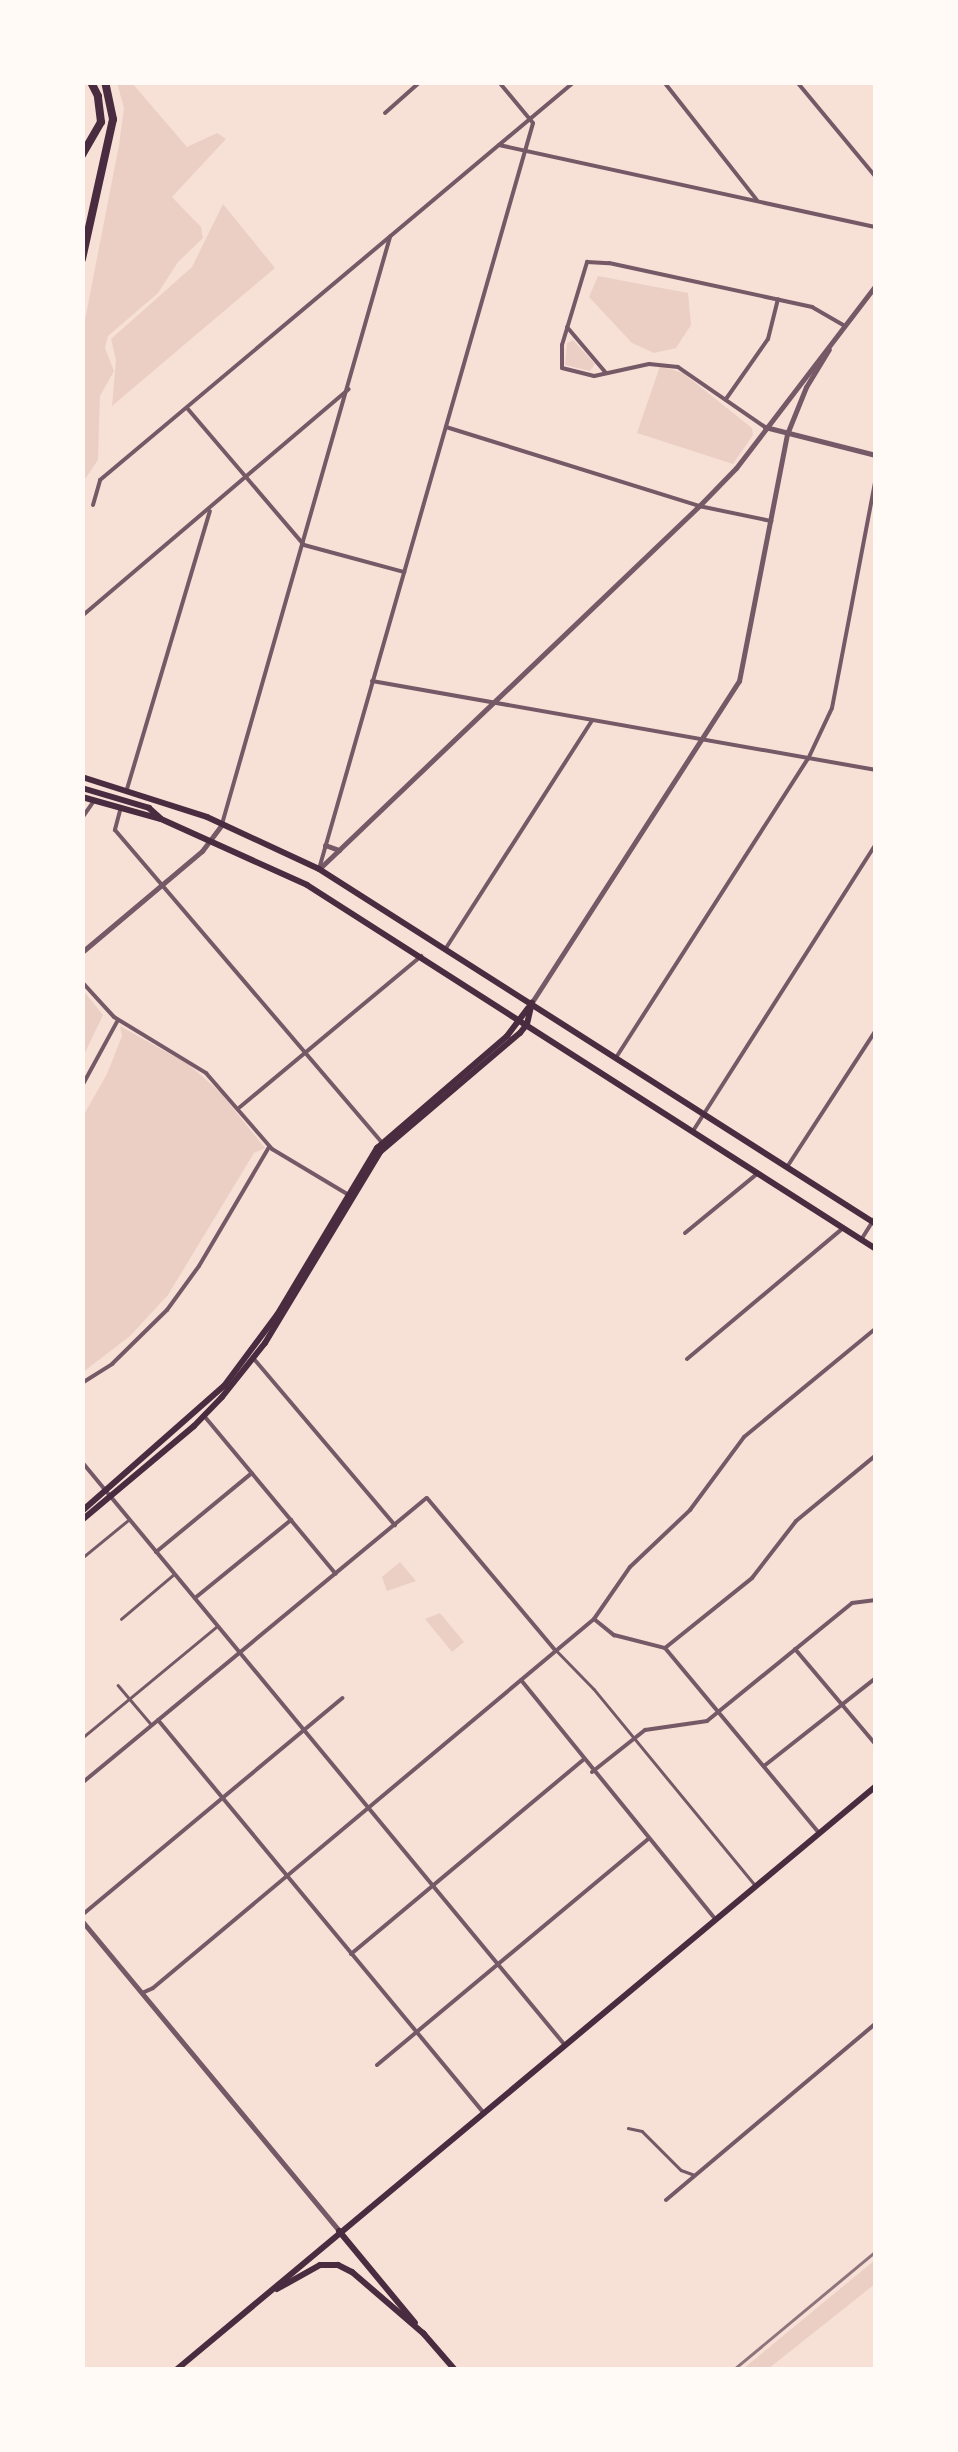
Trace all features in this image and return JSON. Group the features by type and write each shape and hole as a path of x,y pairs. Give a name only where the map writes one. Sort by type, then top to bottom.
{"highway":[{"path":"82,155 101,122 98,96 91,82"},
{"path":"82,259 113,119 105,82"}],"main road":[{"path":"82,777 222,824 318,869 874,1221"},
{"path":"82,788 149,808 161,819"},
{"path":"82,796 161,819 306,885 876,1249"},
{"path":"82,1511 205,1417 254,1359 383,1145 524,1022 532,1003"},
{"path":"82,1520 224,1386 261,1340 308,1267"},
{"path":"176,2370 875,1789"},
{"path":"339,2231 455,2370"},
{"path":"258,2300 320,2265 338,2265 352,2272 424,2334"}],"street":[{"path":"384,113 420,82"},
{"path":"318,869 525,150 530,120 499,82"},
{"path":"93,505 100,480 574,82"},
{"path":"664,82 758,202"},
{"path":"796,82 876,177"},
{"path":"500,144 876,228"},
{"path":"82,952 164,884 211,840 222,824 390,236"},
{"path":"844,326 812,307 592,260 582,272 559,357 562,368 588,376 669,364 692,373 765,426 876,456"},
{"path":"318,869 699,506 876,286"},
{"path":"726,399 768,339 778,299"},
{"path":"532,1003 742,672 787,434 810,379 844,326"},
{"path":"567,327 606,373"},
{"path":"82,616 349,389"},
{"path":"187,408 304,545 404,572"},
{"path":"446,426 699,506 771,521"},
{"path":"616,1058 808,759 832,708 876,477"},
{"path":"127,789 211,507"},
{"path":"372,682 876,770"},
{"path":"446,948 592,721"},
{"path":"82,818 94,800"},
{"path":"122,807 115,830 383,1145"},
{"path":"693,1131 876,844"},
{"path":"325,845 339,850"},
{"path":"238,1108 421,956"},
{"path":"82,982 118,1019 186,1058 238,1108 269,1146 350,1196"},
{"path":"82,1086 118,1019"},
{"path":"787,1168 876,1030"},
{"path":"82,1384 112,1364 167,1310 199,1266 269,1146"},
{"path":"685,1233 758,1173"},
{"path":"861,1240 874,1221"},
{"path":"687,1359 843,1228"},
{"path":"142,1993 594,1619 630,1566 700,1498 744,1437 876,1328"},
{"path":"254,1359 395,1525"},
{"path":"205,1417 336,1574"},
{"path":"666,1648 752,1578 796,1521 875,1456"},
{"path":"82,1462 564,2044"},
{"path":"156,1552 252,1473"},
{"path":"82,1782 427,1498 556,1651"},
{"path":"194,1598 291,1520"},
{"path":"592,1772 634,1736 654,1728 701,1723 852,1603 876,1600"},
{"path":"594,1619 614,1635 666,1648 819,1833"},
{"path":"796,1648 876,1745"},
{"path":"764,1766 876,1678"},
{"path":"521,1680 715,1919"},
{"path":"339,2231 82,1918 342,1698"},
{"path":"158,1720 483,2112"},
{"path":"352,1954 584,1759"},
{"path":"378,2065 648,1840"},
{"path":"666,2200 692,2174 876,2022"}],"lane":[{"path":"82,1558 129,1520"},
{"path":"121,1619 174,1574"},
{"path":"82,1738 217,1626"},
{"path":"556,1651 564,1654 634,1736 755,1886"},
{"path":"118,1684 152,1726"},
{"path":"628,2128 642,2131 680,2170 692,2174"}],"shaded area":[{"path":"117,83 132,83 187,147 217,133 226,139 172,197 201,227 203,238 178,262 158,293 108,336 105,348 114,371 100,396 98,460 83,482 83,330 119,145 124,108"},
{"path":"223,204 275,268 112,406 116,360 111,339 192,267"},
{"path":"598,276 688,293 691,325 676,348 654,353 632,343 589,297"},
{"path":"573,340 595,364 590,371 565,365 567,343"},
{"path":"660,366 683,373 752,428 753,435 733,464 637,433"},
{"path":"83,990 103,1015 83,1057"},
{"path":"120,1026 188,1064 220,1092 265,1148 254,1153 168,1295 130,1336 83,1372 83,1116 107,1074 122,1036"},
{"path":"400,1562 416,1581 387,1591 382,1577"},
{"path":"440,1613 464,1642 452,1652 425,1619"},
{"path":"875,2260 875,2284 768,2369 743,2369"}],"railway":[{"path":"733,2370 876,2251"}]}
